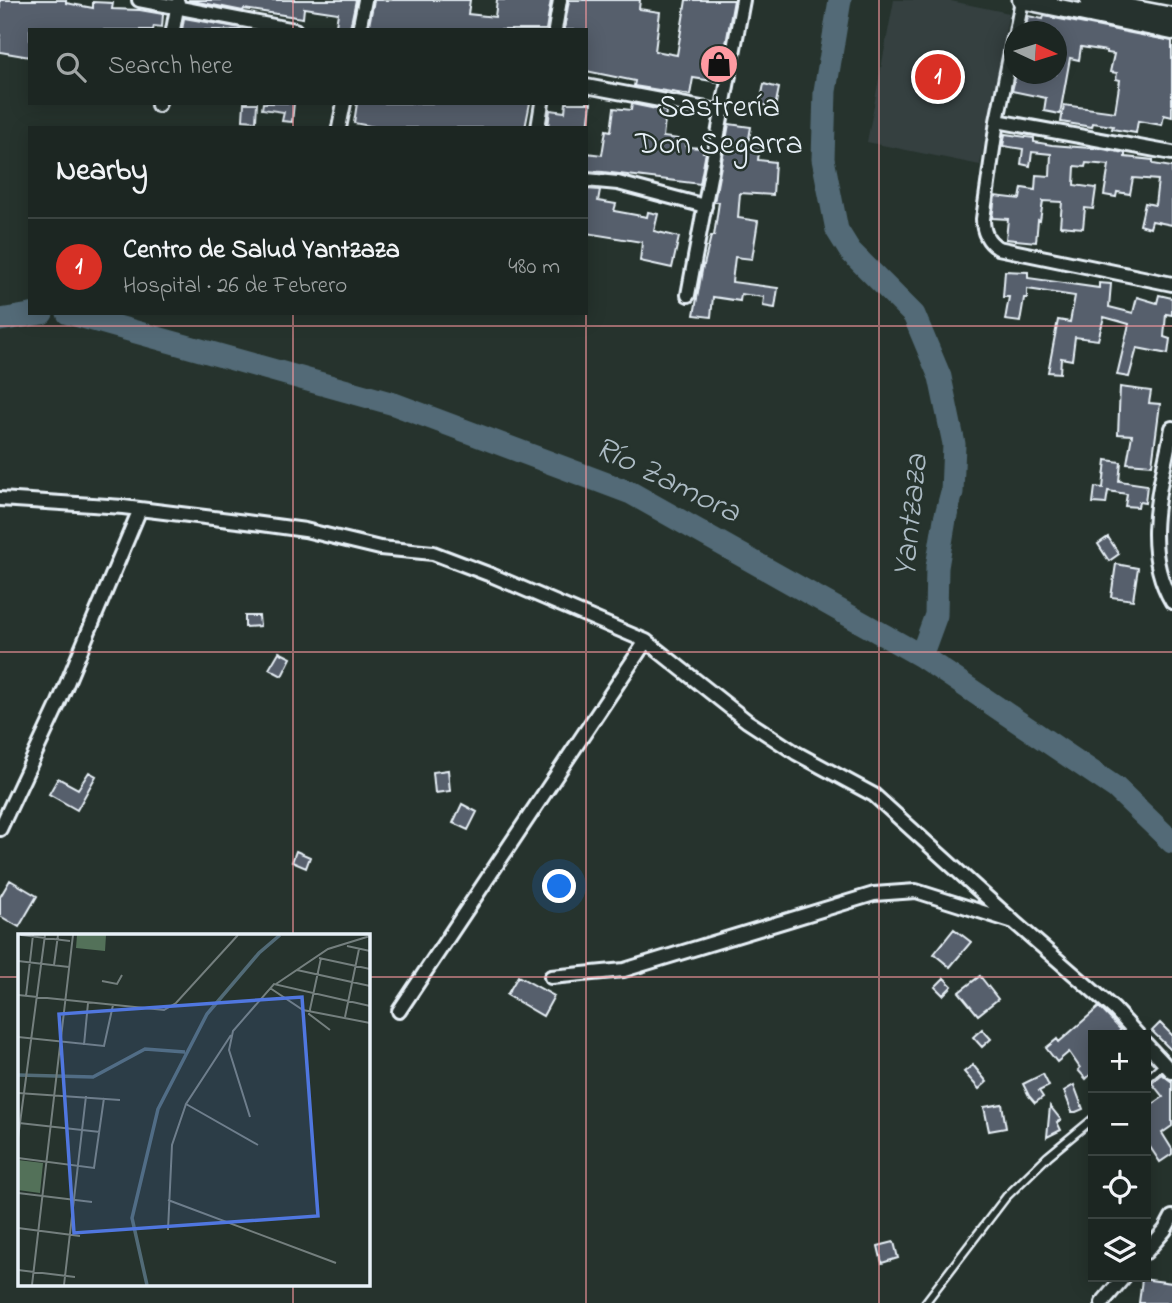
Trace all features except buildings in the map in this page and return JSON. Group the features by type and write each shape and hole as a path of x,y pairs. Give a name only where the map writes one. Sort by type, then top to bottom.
{"main road":[{"path":"1022,0 1172,31"},
{"path":"1089,0 1172,16"}],"street":[{"path":"139,0 178,4 286,28"},
{"path":"359,28 365,0"},
{"path":"555,28 560,0"},
{"path":"688,295 743,0"},
{"path":"1018,21 1022,0"},
{"path":"173,28 178,4"},
{"path":"1004,84 983,219 983,227 990,243 998,248 1172,284"},
{"path":"588,86 723,112"},
{"path":"339,126 344,105"},
{"path":"538,126 542,105"},
{"path":"997,121 1172,153"},
{"path":"588,180 618,183 705,206"},
{"path":"1172,428 1154,522 1156,560 1163,587 1172,603"},
{"path":"0,499 140,509 305,530 380,548 433,553 646,641 747,721 796,753 874,795 1114,1009 1133,1030"},
{"path":"0,829 57,708 140,509"},
{"path":"399,1010 646,641"},
{"path":"551,977 624,971 874,894 916,891 1014,922"},
{"path":"1151,1049 1168,1068"},
{"path":"1151,1246 1172,1217"},
{"path":"1102,1303 1120,1282"}],"lane":[{"path":"1151,1077 1168,1068"},
{"path":"925,1303 1006,1197 1048,1156 1088,1123"}],"shaded area":[{"path":"894,0 946,0 1009,13 1007,21 1004,21 1004,39 980,165 867,142"},
{"path":"1172,478 1172,592 1161,538"}],"waterway":[{"name":"Yantzaza","path":"840,0 825,91 823,159 837,230 850,251 914,315 940,377 954,444 952,492 937,567 936,615 921,656"},
{"name":"Río Zamora","path":"0,320 30,315"},
{"name":"Río Zamora","path":"75,315 394,404 631,493 921,656 1116,788 1172,842"}],"place":[{"name":"Sastrería Don Segarra","path":"719,64"},
{"name":"Centro de Salud Yantzaza","path":"938,77"}]}
